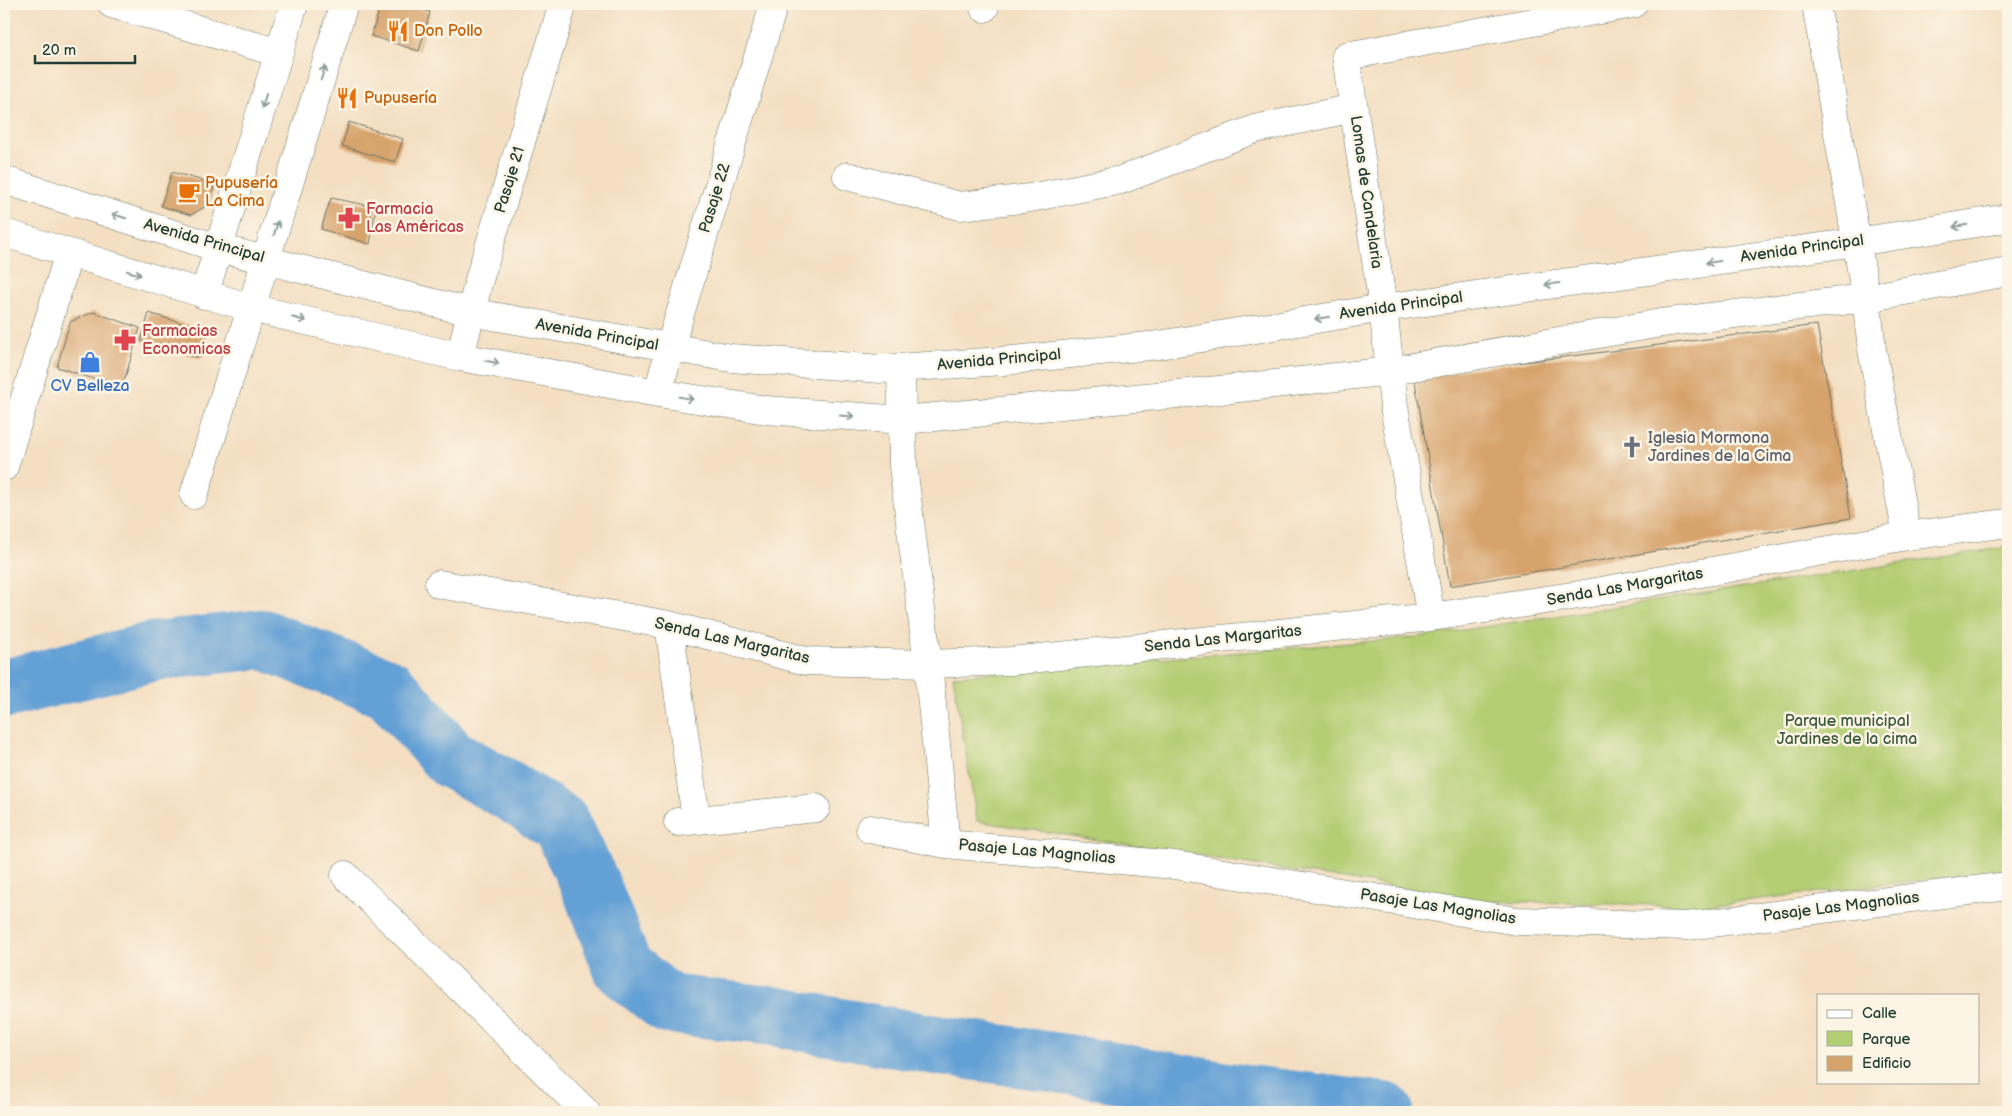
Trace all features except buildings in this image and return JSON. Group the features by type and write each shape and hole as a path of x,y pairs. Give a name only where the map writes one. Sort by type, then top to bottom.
{"street":[{"path":"112,4 279,53"},
{"path":"204,295 294,4"},
{"path":"194,495 344,4"},
{"name":"Pasaje 21","path":"460,356 470,312 563,4"},
{"name":"Pasaje 22","path":"658,393 774,4"},
{"name":"Lomas de Candelaria","path":"1431,617 1390,371 1346,56 1578,8 1633,4"},
{"path":"1816,4 1857,242 1872,349 1907,536"},
{"path":"847,176 960,206 1030,198 1121,180 1255,129 1354,108"},
{"name":"Avenida Principal","path":"4,180 218,248 470,312 731,358 881,369 1003,361 1159,345 1382,308 1857,242 2008,218"},
{"path":"4,233 252,308 460,356 658,393 766,410 903,420 1230,389 1390,371 1661,323 1866,298 2008,272"},
{"path":"4,467 69,253"},
{"path":"900,368 903,466 928,664 946,844"},
{"name":"Senda Las Margaritas","path":"439,584 668,625 806,661 928,664 1011,661 1431,617 1579,595 1907,536 2008,523"},
{"path":"668,625 686,820 816,808"},
{"name":"Pasaje Las Magnolias","path":"870,829 946,844 1175,865 1517,920 1686,926 2008,886"},
{"path":"345,875 586,1112"}],"green space":[{"name":"Parque municipal Jardines de la cima","path":"2008,547 2008,870 1700,906 1484,901 977,821 953,676 1410,638"}],"waterway":[{"path":"4,689 155,651 262,639 389,689 450,758 513,793 561,824 590,884 623,968 668,1004 773,1016 930,1044 1079,1066 1233,1093 1384,1112"}],"place":[{"name":"Don Pollo","path":"398,31"},
{"name":"Pupusería","path":"347,98"},
{"name":"Pupusería La Cima","path":"189,192"},
{"name":"Farmacia Las Américas","path":"349,218"},
{"name":"Farmacias Economicas","path":"125,340"},
{"name":"CV Belleza","path":"90,362"},
{"name":"Iglesia Mormona Jardines de la Cima","path":"1632,447"}]}
